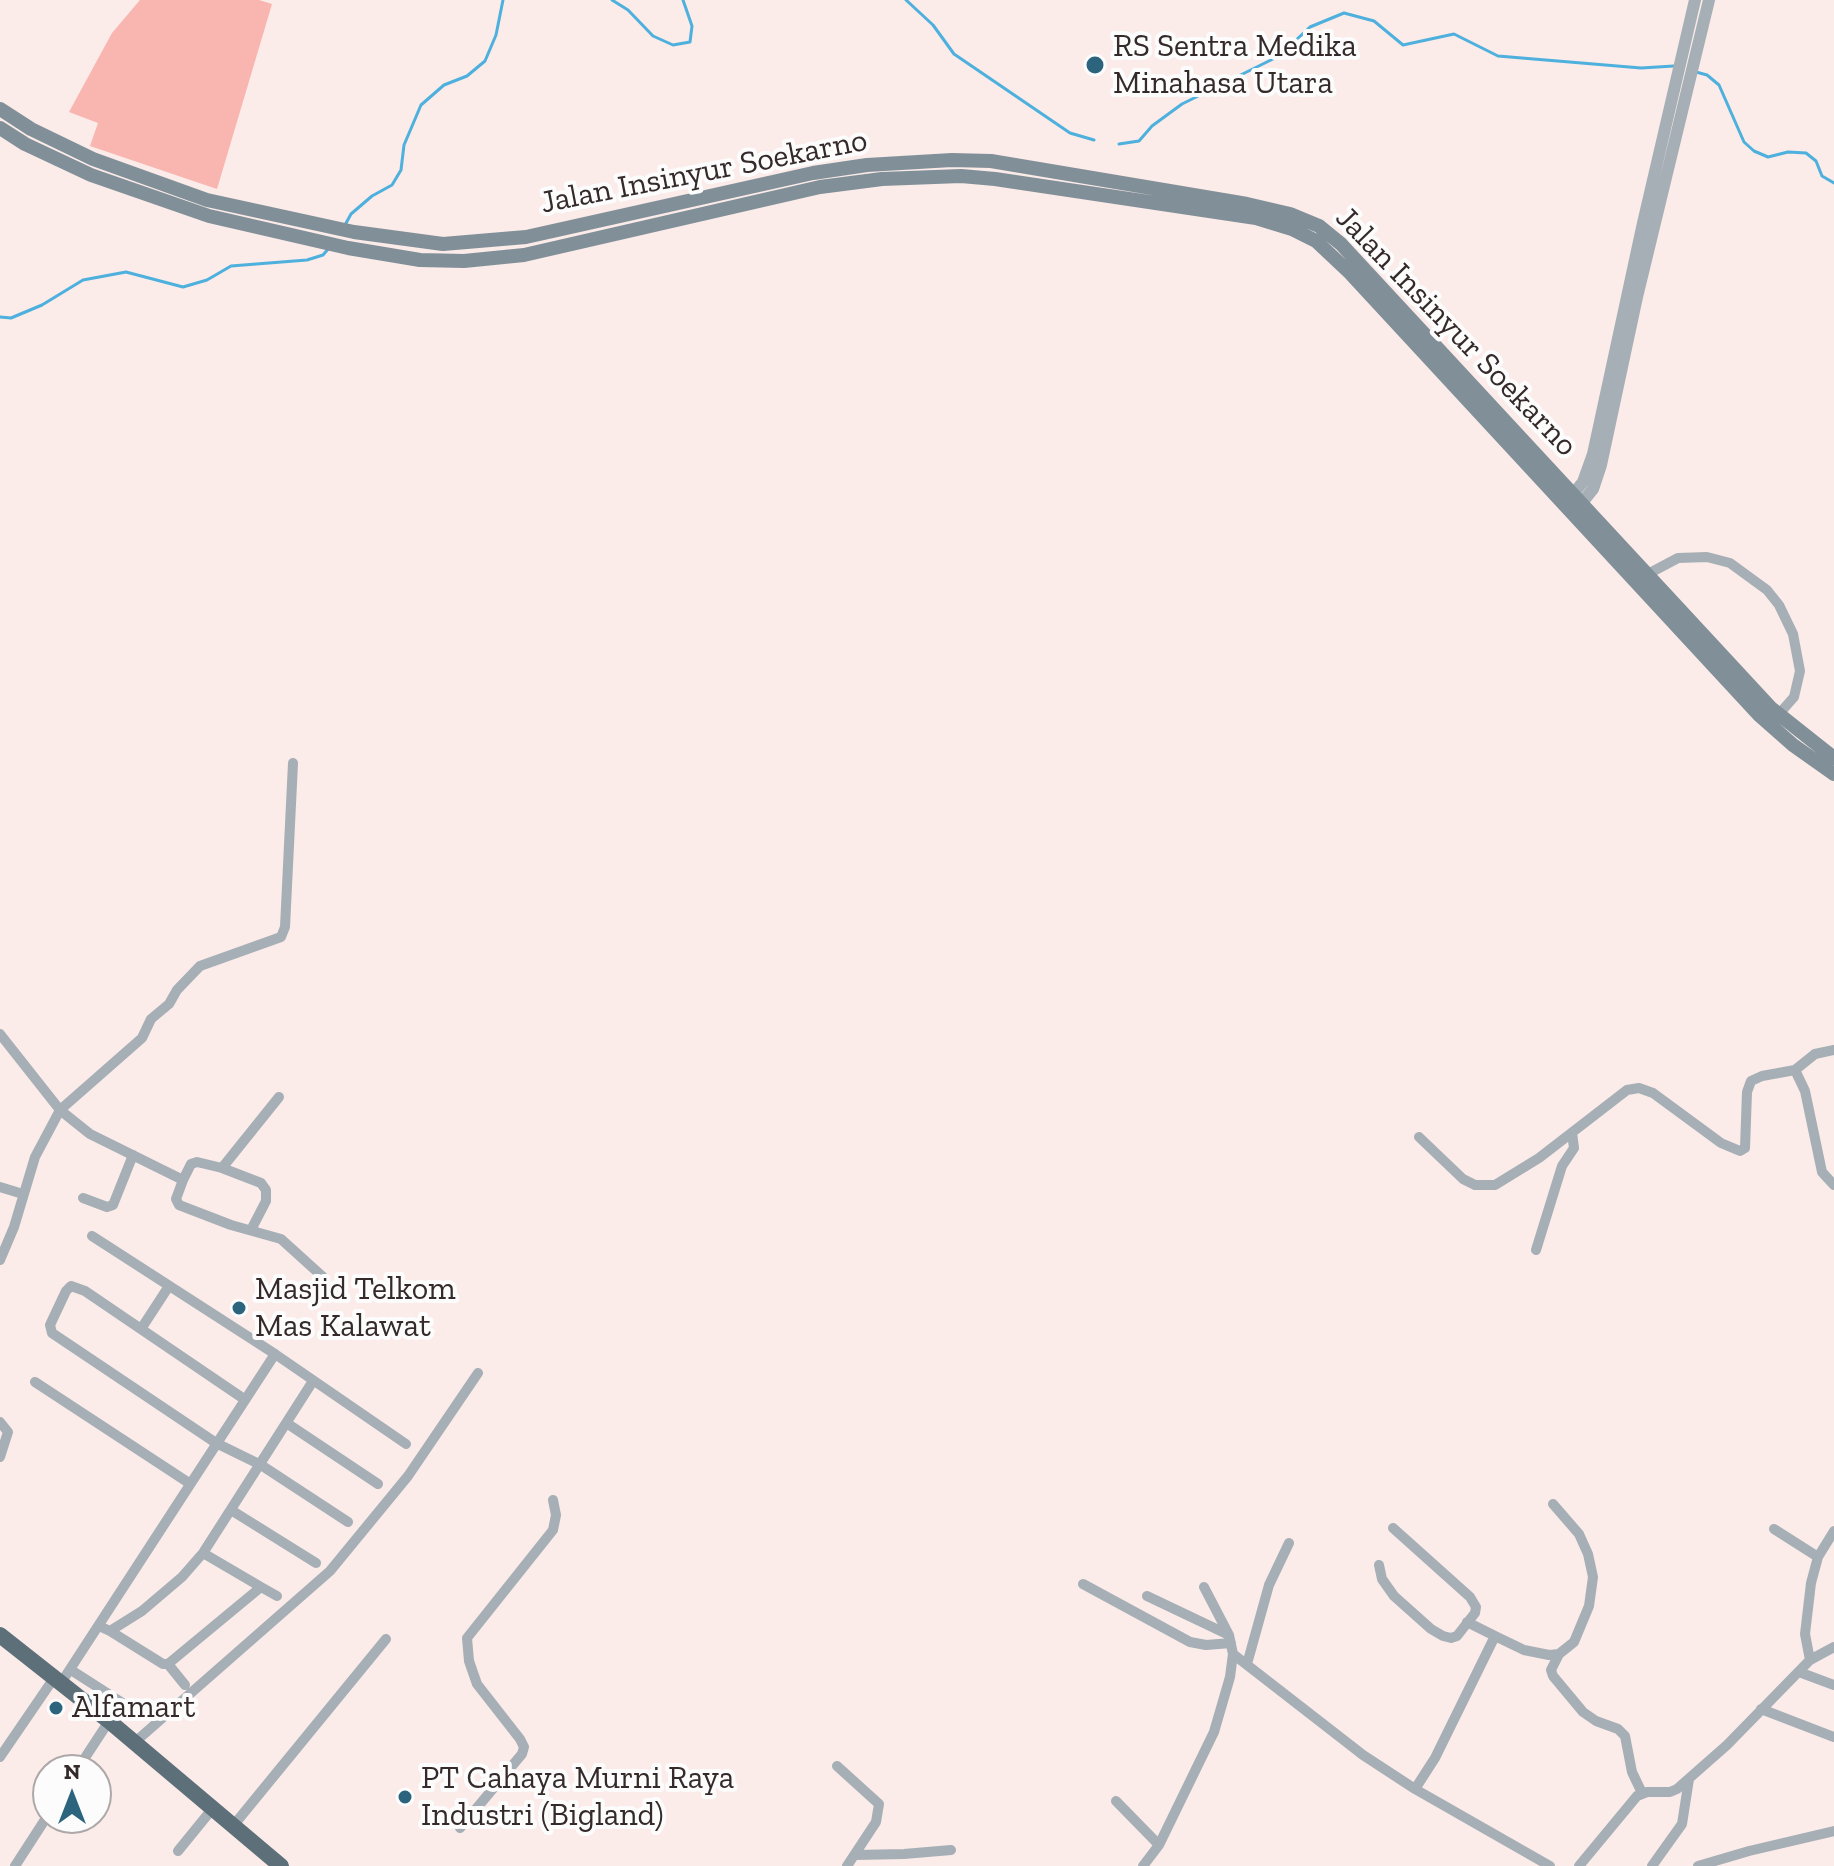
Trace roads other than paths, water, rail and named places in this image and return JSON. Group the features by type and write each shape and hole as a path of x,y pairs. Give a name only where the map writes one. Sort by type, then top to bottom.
{"highway":[{"path":"0,1635 62,1677 109,1721 281,1866"}],"main road":[{"name":"Jalan Insinyur Soekarno","path":"0,109 31,129 93,159 207,200 354,232 443,244 526,237 813,173 867,165 962,160 991,161 1290,214 1319,226 1356,259 1759,715 1793,745 1834,774"},
{"name":"Jalan Insinyur Soekarno","path":"0,128 25,144 91,175 209,216 348,248 420,260 493,259 524,255 856,181 961,176 1256,218 1292,229 1316,241 1350,273 1779,714 1834,758"},
{"path":"1033,185 1036,169"},
{"path":"319,241 321,225"}],"street":[{"path":"1573,504 1593,489 1601,465 1682,79 1695,0"},
{"path":"1682,79 1709,0"},
{"path":"1646,575 1678,558 1707,557 1730,563 1767,590 1779,605 1793,634 1800,671 1794,697 1779,714"},
{"path":"0,1260 14,1227 35,1157 60,1110 142,1038 151,1019 169,1004 177,990 200,966 281,937 285,927 293,763"},
{"path":"0,1034 60,1110 90,1134 183,1180"},
{"path":"1419,1137 1463,1179 1486,1186 1503,1182 1627,1090 1639,1088 1653,1093 1721,1143 1740,1151 1745,1148 1747,1092 1751,1081 1795,1070 1815,1054 1834,1050"},
{"path":"1795,1070 1805,1091 1822,1172 1834,1185"},
{"path":"222,1168 279,1097"},
{"path":"1536,1250 1562,1166 1574,1148 1572,1133"},
{"path":"83,1198 107,1207 113,1205 133,1155"},
{"path":"251,1230 266,1201 265,1185 222,1168 193,1163 176,1199 179,1205 213,1219 285,1241 323,1277"},
{"path":"0,1187 23,1194"},
{"path":"92,1236 275,1354 406,1444"},
{"path":"244,1399 85,1291 71,1286 66,1291 50,1328 52,1333 216,1443 261,1465 348,1522"},
{"path":"141,1329 169,1286"},
{"path":"0,1757 104,1629 189,1483 275,1354"},
{"path":"135,1742 330,1571 399,1488 478,1373"},
{"path":"104,1629 154,1602 203,1553 313,1381"},
{"path":"35,1382 189,1483"},
{"path":"0,1422 8,1432 0,1457"},
{"path":"288,1424 378,1484"},
{"path":"460,1828 522,1754 524,1747 477,1684 469,1661 467,1638 553,1530 556,1515 553,1500"},
{"path":"1553,1504 1579,1534 1593,1577 1589,1606 1574,1642 1559,1654 1551,1670 1590,1717 1621,1731 1627,1741 1632,1772 1642,1793"},
{"path":"231,1510 316,1563"},
{"path":"1379,1565 1385,1585 1431,1629 1451,1638 1460,1633 1476,1611 1470,1597 1393,1528"},
{"path":"1774,1529 1818,1557"},
{"path":"1810,1660 1805,1622 1811,1583 1818,1557 1834,1531"},
{"path":"1247,1664 1269,1585 1289,1543"},
{"path":"203,1553 277,1596"},
{"path":"1083,1584 1190,1642 1198,1645 1231,1644"},
{"path":"104,1629 168,1664 261,1587"},
{"path":"1204,1587 1231,1644 1247,1664 1334,1734 1415,1789 1550,1866"},
{"path":"1147,1596 1231,1644"},
{"path":"1467,1622 1524,1650 1559,1654"},
{"path":"1415,1789 1435,1758 1495,1636"},
{"path":"233,1826 386,1639"},
{"path":"1143,1866 1159,1845 1214,1732 1230,1677 1231,1644"},
{"path":"1579,1866 1642,1793 1670,1792 1689,1779 1810,1660 1834,1647"},
{"path":"168,1664 185,1685"},
{"path":"1799,1672 1834,1685"},
{"path":"62,1677 124,1704"},
{"path":"1761,1709 1834,1737"},
{"path":"87,1754 109,1721"},
{"path":"837,1766 879,1804 876,1822 847,1866"},
{"path":"1652,1866 1682,1824 1689,1779"},
{"path":"1116,1801 1159,1845"},
{"path":"178,1851 213,1808"},
{"path":"1698,1866 1834,1831"},
{"path":"15,1866 36,1834"},
{"path":"855,1855 906,1860 951,1850"}],"waterway":[{"path":"345,225 351,214 372,196 392,185 401,170 404,145 421,105 444,85 467,76 485,61 496,35 503,0"},
{"path":"612,0 628,10 653,36 673,45 690,42 692,26 683,0"},
{"path":"906,0 933,25 954,54 1070,133 1094,140"},
{"path":"1119,144 1139,141 1152,126 1182,104 1279,56 1310,27 1344,13 1374,21 1403,45 1454,34 1498,56 1641,68 1674,66"},
{"path":"1696,72 1707,75 1719,85 1744,142 1754,151 1768,157 1788,152 1806,153 1816,161 1822,176 1834,183"},
{"path":"0,317 11,318 42,305 83,280 126,272 183,287 207,280 231,266 307,260 323,255 329,248"}],"place":[{"name":"RS Sentra Medika Minahasa Utara","path":"1095,65"},
{"name":"Masjid Telkom Mas Kalawat","path":"239,1308"},
{"name":"Alfamart","path":"56,1708"},
{"name":"PT Cahaya Murni Raya Industri (Bigland)","path":"405,1797"}]}
